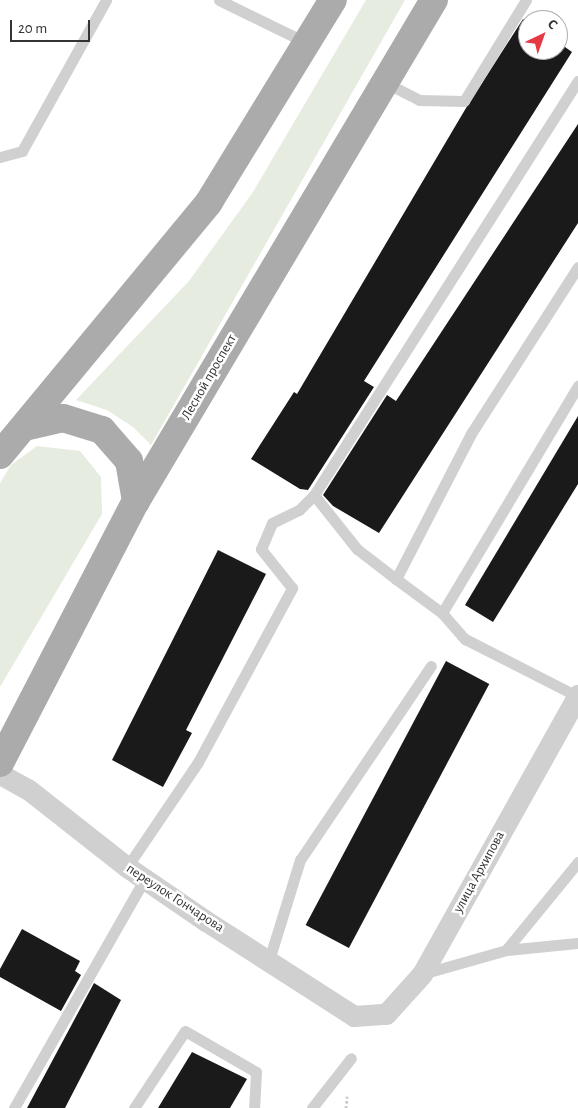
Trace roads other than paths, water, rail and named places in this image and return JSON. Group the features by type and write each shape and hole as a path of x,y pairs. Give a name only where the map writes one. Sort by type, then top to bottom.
{"main road":[{"path":"0,456 209,202 333,0"},
{"name":"Лесной проспект","path":"0,763 136,501 383,82 434,0"},
{"path":"24,427 63,418 102,430 129,461 136,501"}],"street":[{"name":"улица Архипова","path":"354,1016 386,1014 422,974 578,696"},
{"name":"переулок Гончарова","path":"0,774 29,790 127,867 354,1016"}],"lane":[{"path":"0,158 22,151 106,0"},
{"path":"219,0 307,43"},
{"path":"383,82 419,100 464,101 526,0"},
{"path":"127,867 198,762 292,588 261,549 272,524 299,510 314,495 578,81"},
{"path":"396,579 472,432 578,267"},
{"path":"442,613 578,386"},
{"path":"314,495 357,549 442,613 466,639 578,696"},
{"path":"269,960 300,860 431,666"},
{"path":"506,950 578,862"},
{"path":"14,1108 145,878"},
{"path":"422,974 506,950 578,943"},
{"path":"134,1108 185,1031 256,1072 254,1108"},
{"path":"312,1108 351,1058"}]}
